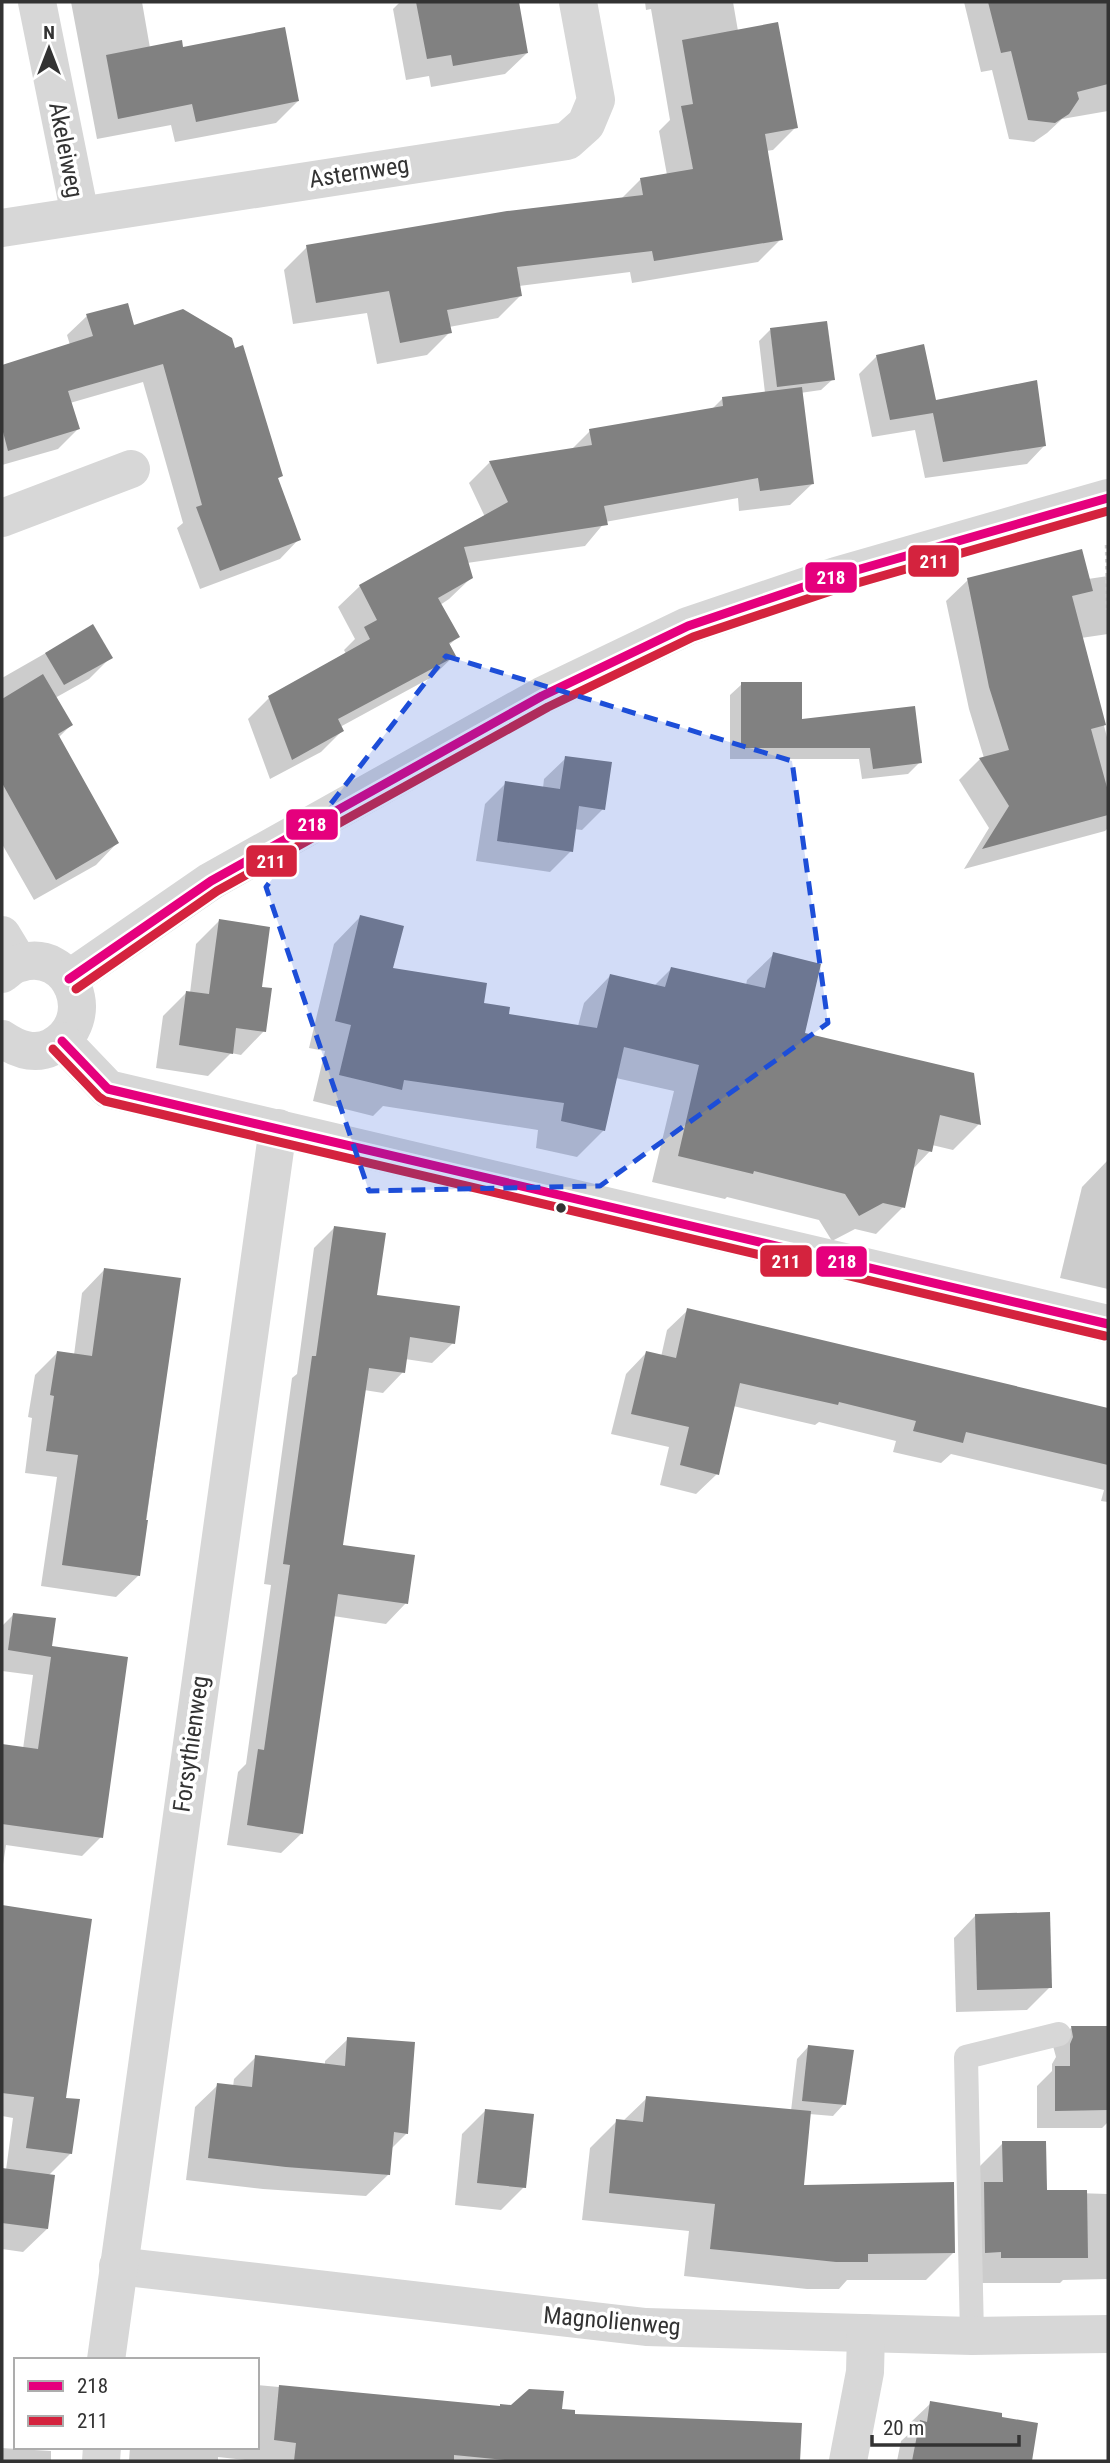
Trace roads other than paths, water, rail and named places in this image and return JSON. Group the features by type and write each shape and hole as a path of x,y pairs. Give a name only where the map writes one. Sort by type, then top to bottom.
{"street":[{"name":"Akeleiweg","path":"37,2 79,215"},
{"name":"Asternweg","path":"2,228 567,141 586,124 596,100 578,2"},
{"path":"2,518 131,469"},
{"path":"69,979 211,881 542,696 688,626 836,576 1102,500"},
{"path":"2,1039 15,1048 31,1052 47,1049 62,1041 72,1028 78,1012 76,995 69,979 55,967 37,961 7,957"},
{"path":"62,1041 108,1088 1108,1324"},
{"name":"Forsythienweg","path":"106,2358 278,1128"},
{"name":"Magnolienweg","path":"118,2266 646,2327 972,2336 1108,2334"},
{"path":"848,2461 865,2372 866,2333"}],"lane":[{"path":"972,2336 966,2057 1059,2034"}]}
